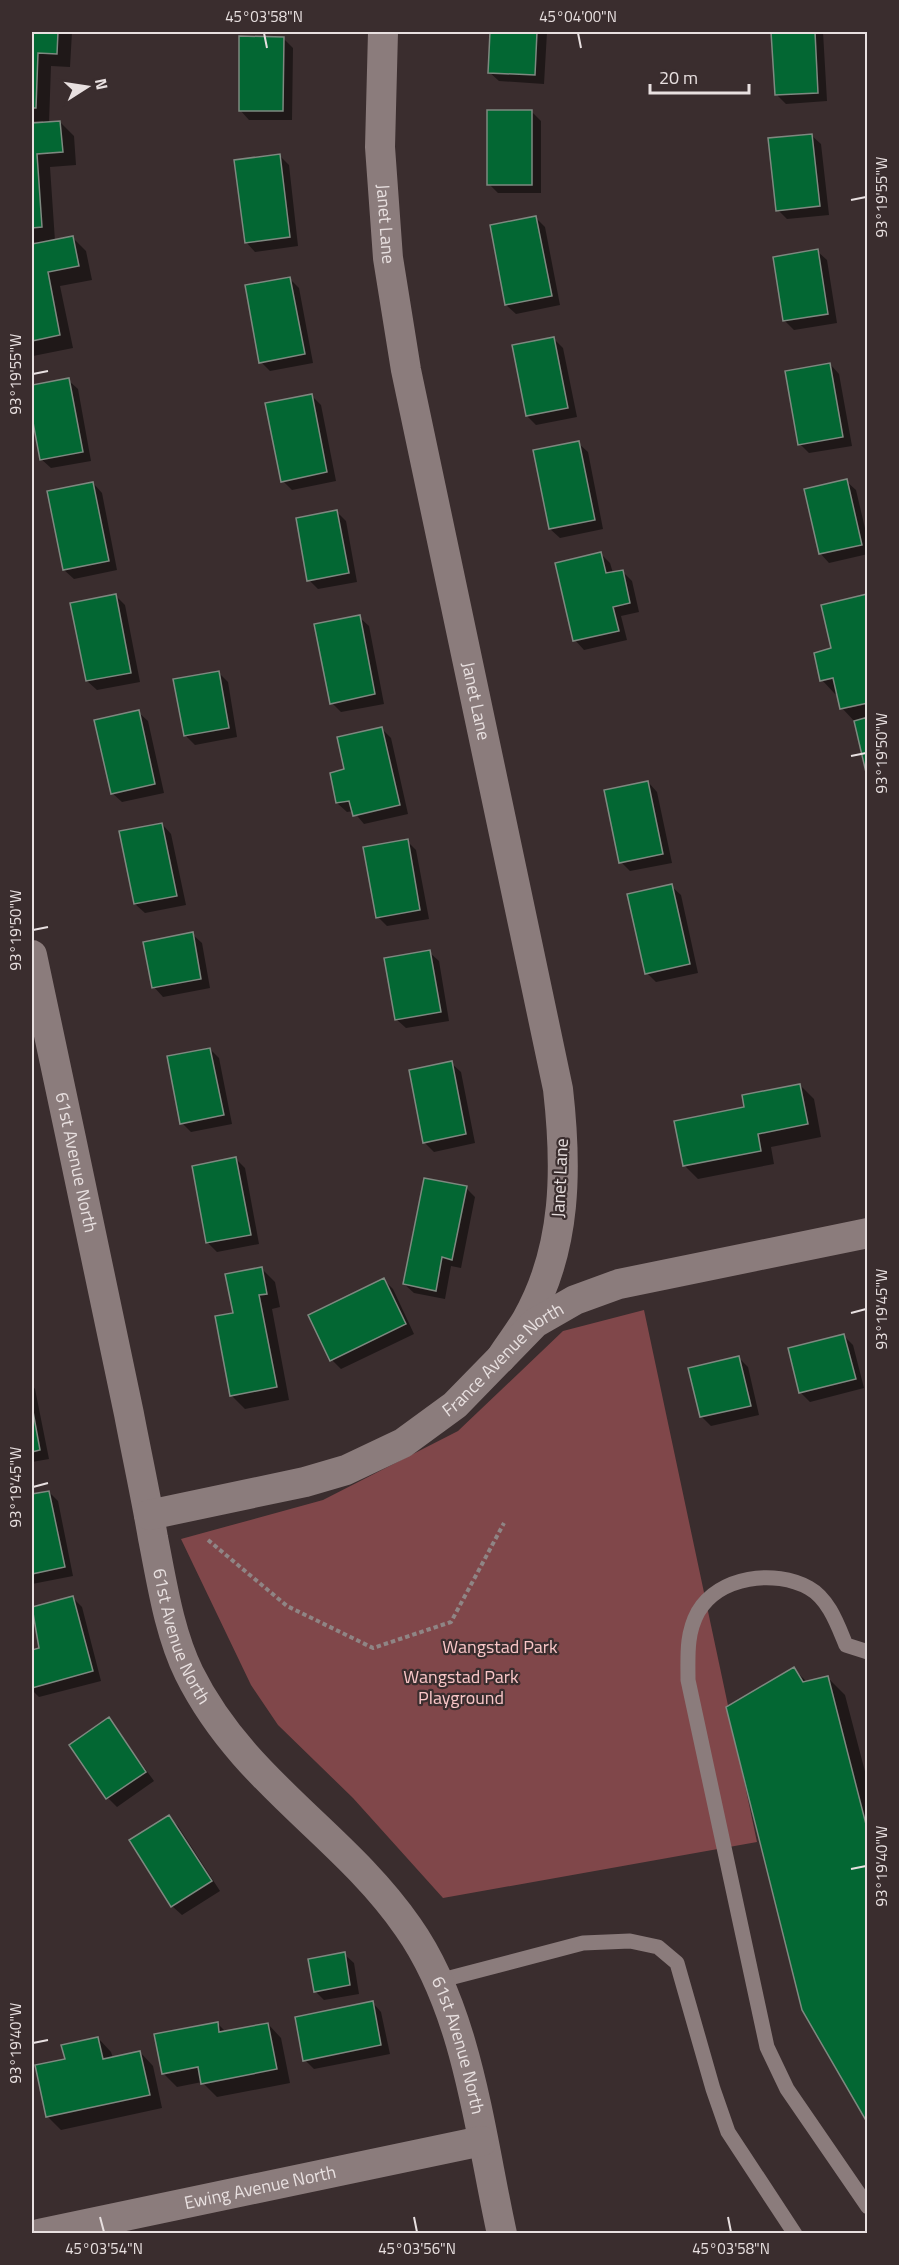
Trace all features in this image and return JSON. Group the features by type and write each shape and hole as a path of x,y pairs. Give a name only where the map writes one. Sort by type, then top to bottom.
{"street":[{"name":"Janet Lane","path":"383,32 380,147 388,258 406,370 558,1089 565,1152 561,1214 546,1275 527,1319 501,1358"},
{"name":"61st Avenue North","path":"32,955 149,1515 165,1604 189,1672 225,1735 274,1788 363,1873 409,1927 444,1994 465,2062 502,2234"},
{"name":"France Avenue North","path":"149,1515 305,1482 346,1470 411,1437 455,1405 535,1323 575,1299 619,1284 867,1233"},
{"name":"Ewing Avenue North","path":"39,2234 482,2141"}],"lane":[{"path":"867,1652 846,1646 833,1615 811,1588 781,1578 753,1577 722,1588 699,1611 688,1641 688,1680 767,2047 787,2089 867,2207"},
{"path":"438,1981 583,1943 630,1941 658,1947 677,1963 713,2089 728,2132 795,2234"}],"path":[{"path":"208,1540 287,1606 373,1648 451,1622 504,1523"}],"green space":[{"name":"Wangstad Park","path":"644,1310 757,1842 443,1898 353,1798 278,1725 251,1685 181,1539 323,1500 458,1431 563,1331"}],"building":[{"path":"32,32 58,32 57,54 38,53 36,108 32,108"},
{"path":"490,32 537,32 535,75 488,73"},
{"path":"771,32 815,32 818,93 775,95"},
{"path":"239,36 284,37 283,111 239,111"},
{"path":"487,110 532,110 532,185 487,185"},
{"path":"60,121 63,152 37,154 42,227 32,228 32,123"},
{"path":"812,134 820,206 776,211 768,138"},
{"path":"280,154 290,237 245,243 234,160"},
{"path":"536,216 552,296 505,305 490,225"},
{"path":"73,236 79,266 48,272 60,335 32,341 32,244"},
{"path":"818,249 828,314 783,321 773,257"},
{"path":"290,277 305,354 259,363 245,285"},
{"path":"554,337 568,408 526,416 512,345"},
{"path":"830,363 843,437 798,445 785,371"},
{"path":"69,378 83,452 40,460 32,417 32,385"},
{"path":"312,394 327,472 281,482 265,403"},
{"path":"579,441 595,520 549,529 533,450"},
{"path":"847,479 862,545 819,554 804,489"},
{"path":"93,482 109,561 63,570 47,491"},
{"path":"337,510 349,573 307,581 296,518"},
{"path":"601,552 606,573 623,570 630,603 613,607 619,631 573,641 555,563"},
{"path":"116,594 131,673 86,681 70,603"},
{"path":"867,594 868,703 840,709 833,678 820,681 814,653 831,648 821,605"},
{"path":"360,615 375,694 330,704 314,624"},
{"path":"219,671 229,728 184,736 173,679"},
{"path":"139,710 155,784 111,794 94,720"},
{"path":"868,717 868,781 854,721"},
{"path":"382,727 400,805 353,816 349,801 336,803 330,773 344,769 337,737"},
{"path":"648,781 663,854 619,863 604,790"},
{"path":"162,823 177,896 134,904 119,831"},
{"path":"408,839 420,910 376,918 363,847"},
{"path":"672,884 690,964 645,974 627,894"},
{"path":"193,932 201,979 152,988 143,942"},
{"path":"430,950 441,1012 395,1020 384,958"},
{"path":"210,1048 224,1115 180,1124 167,1056"},
{"path":"452,1061 466,1134 423,1143 409,1070"},
{"path":"800,1084 808,1124 758,1134 761,1151 683,1166 674,1121 744,1107 742,1095"},
{"path":"236,1157 251,1235 206,1243 192,1166"},
{"path":"424,1178 467,1186 452,1260 442,1257 436,1291 403,1284"},
{"path":"262,1267 267,1294 259,1295 277,1387 230,1396 215,1316 233,1313 225,1274"},
{"path":"384,1278 406,1324 330,1361 308,1315"},
{"path":"844,1334 856,1379 799,1393 788,1348"},
{"path":"739,1356 751,1406 700,1417 688,1368"},
{"path":"32,1406 40,1450 32,1452"},
{"path":"49,1491 65,1567 32,1574 32,1494"},
{"path":"73,1596 93,1671 32,1688 32,1650 39,1648 32,1607"},
{"path":"794,1667 803,1682 828,1676 868,1832 868,2124 802,2010 726,1707"},
{"path":"109,1717 146,1772 106,1799 69,1745"},
{"path":"169,1815 212,1881 171,1907 129,1840"},
{"path":"345,1952 350,1985 314,1992 308,1959"},
{"path":"373,2001 381,2045 303,2061 295,2017"},
{"path":"218,2022 219,2032 268,2023 277,2069 201,2084 198,2067 162,2074 154,2034"},
{"path":"98,2037 103,2059 140,2051 150,2095 46,2117 35,2065 65,2059 61,2045"}],"park label":[{"name":"Wangstad Park Playground","path":"461,1687"}]}
